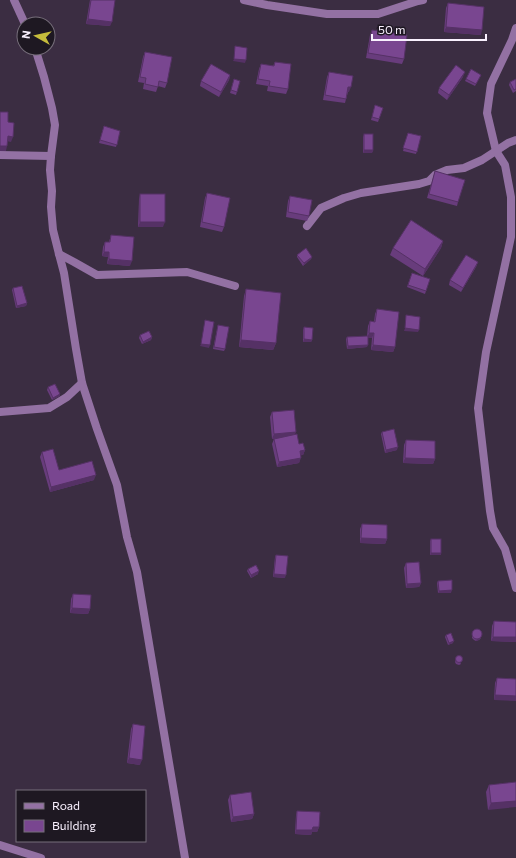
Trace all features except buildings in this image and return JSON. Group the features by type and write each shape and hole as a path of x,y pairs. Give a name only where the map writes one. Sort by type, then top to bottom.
{"street":[{"path":"244,0 327,14 378,14 422,0"},
{"path":"16,1 22,16"},
{"path":"516,28 512,40 491,84 487,112 496,151 505,165 511,197 511,237 486,352 478,408 493,528 505,549 516,588"},
{"path":"37,56 52,108 55,125 50,156 53,230 64,273 82,383 117,485 127,537 137,572 185,858"},
{"path":"307,226 321,208 344,198 361,193 419,184 429,181 435,175 447,170 470,166 508,143 516,140"},
{"path":"0,155 50,156"},
{"path":"59,254 97,275 187,272 235,286"},
{"path":"0,412 50,408 67,397 82,383"},
{"path":"0,846 41,858"}]}
